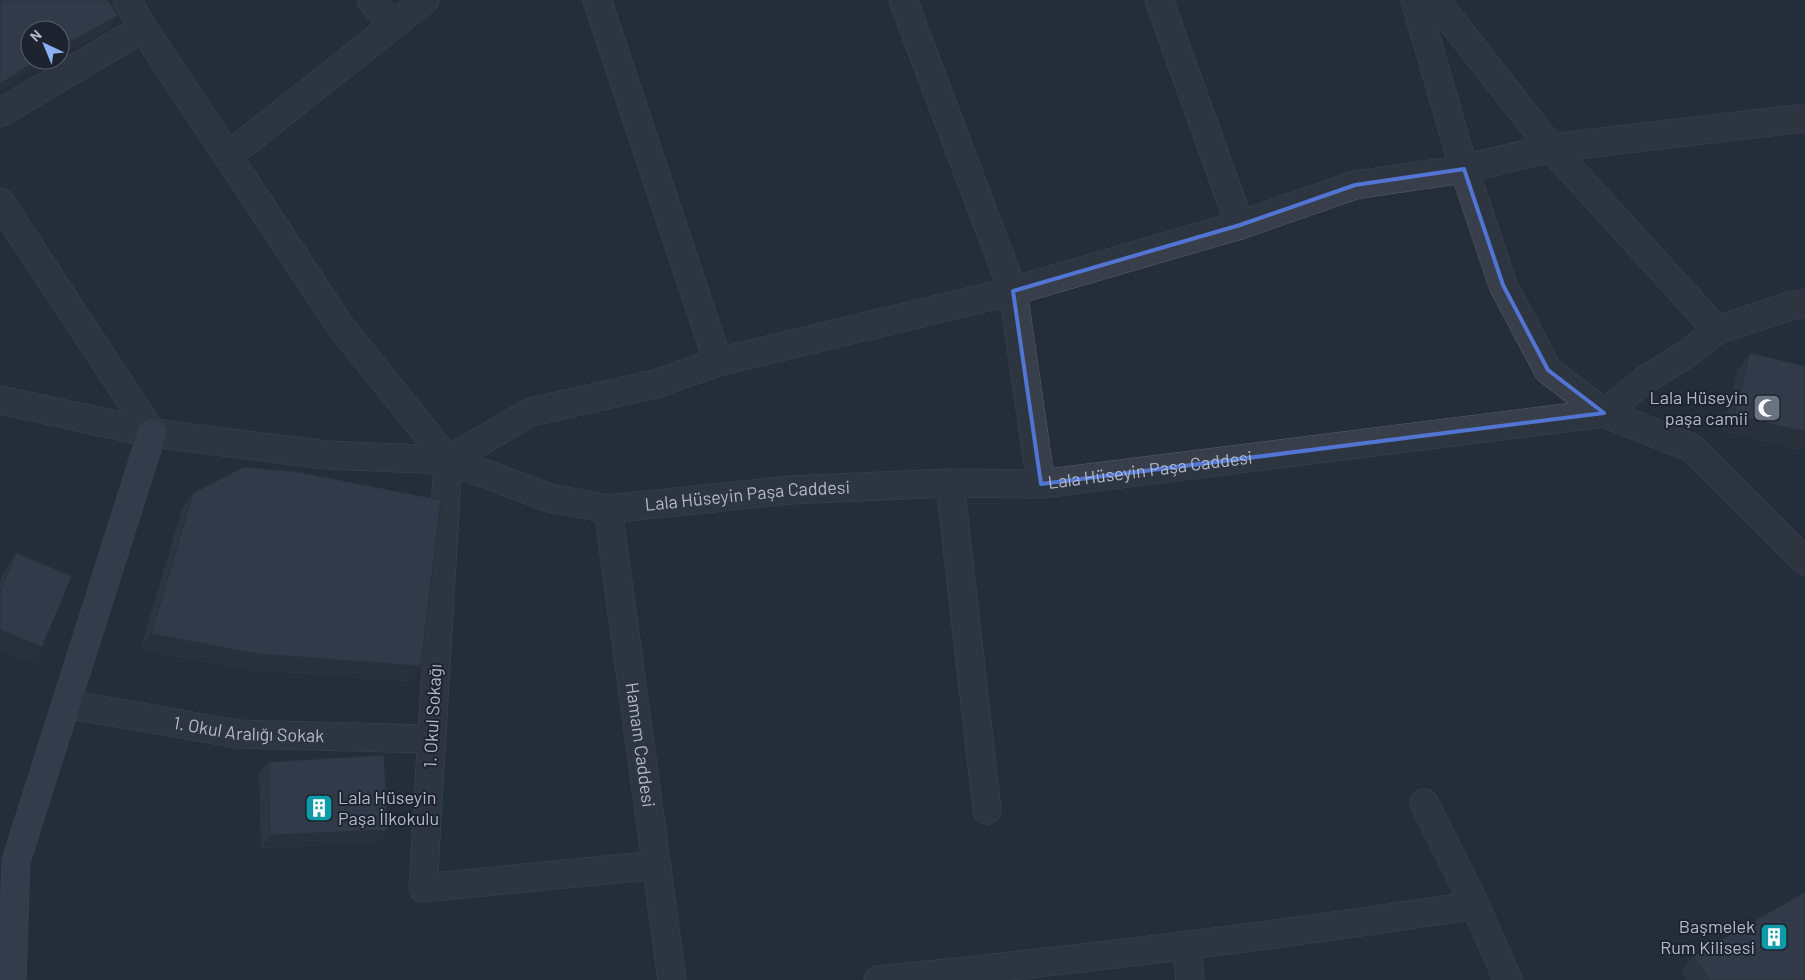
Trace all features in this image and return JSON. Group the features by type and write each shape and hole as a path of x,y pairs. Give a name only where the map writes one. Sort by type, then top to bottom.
{"street":[{"path":"127,0 143,28 341,327 448,460"},
{"path":"371,0 392,26"},
{"path":"228,156 425,0"},
{"path":"597,0 718,362"},
{"path":"903,0 1013,291 1041,484"},
{"path":"1159,0 1240,225"},
{"path":"1415,0 1464,168 1503,285 1548,370 1604,413 1645,380 1688,353 1717,330 1793,305 1805,304"},
{"path":"1435,0 1551,148 1717,330"},
{"path":"0,113 143,28"},
{"path":"0,400 152,433 327,455 448,460 531,412 654,384 718,362 1013,291 1240,225 1355,185 1464,168 1551,148 1805,118"},
{"path":"0,202 152,433"},
{"name":"Lala Hüseyin Paşa Caddesi","path":"448,460 550,498 608,509 790,490 950,483 1041,484 1604,413 1692,448 1805,561"},
{"path":"12,980 16,861 152,433"},
{"name":"1. Okul Sokağı","path":"448,460 423,888 657,865"},
{"path":"950,483 987,810"},
{"name":"Hamam Caddesi","path":"608,509 672,980"},
{"name":"1. Okul Aralığı Sokak","path":"66,704 238,734 432,739"},
{"path":"1424,803 1475,905 1508,980"},
{"path":"878,980 949,976 1072,961 1362,923 1475,905"},
{"path":"1186,946 1190,980"}],"highlighted area":[{"path":"1464,169 1503,285 1548,370 1604,413 1041,484 1013,291 1240,225 1355,185"}],"building":[{"path":"0,0 108,0 118,16 70,42 70,20 20,20 20,70 22,70 0,84"},
{"name":"Lala Hüseyin paşa camii","path":"1750,353 1805,366 1805,432 1734,415"},
{"path":"244,467 299,472 441,500 421,666 258,654 151,634 193,493"},
{"path":"16,553 72,576 42,647 0,630 0,592"},
{"name":"Lala Hüseyin Paşa İlkokulu","path":"384,755 388,830 270,835 268,762"},
{"name":"Başmelek Rum Kilisesi","path":"1805,892 1805,980 1709,980 1693,956"}],"place":[{"name":"Lala Hüseyin paşa camii","path":"1767,408"},
{"name":"Lala Hüseyin Paşa İlkokulu","path":"319,808"},
{"name":"Başmelek Rum Kilisesi","path":"1774,937"}]}
